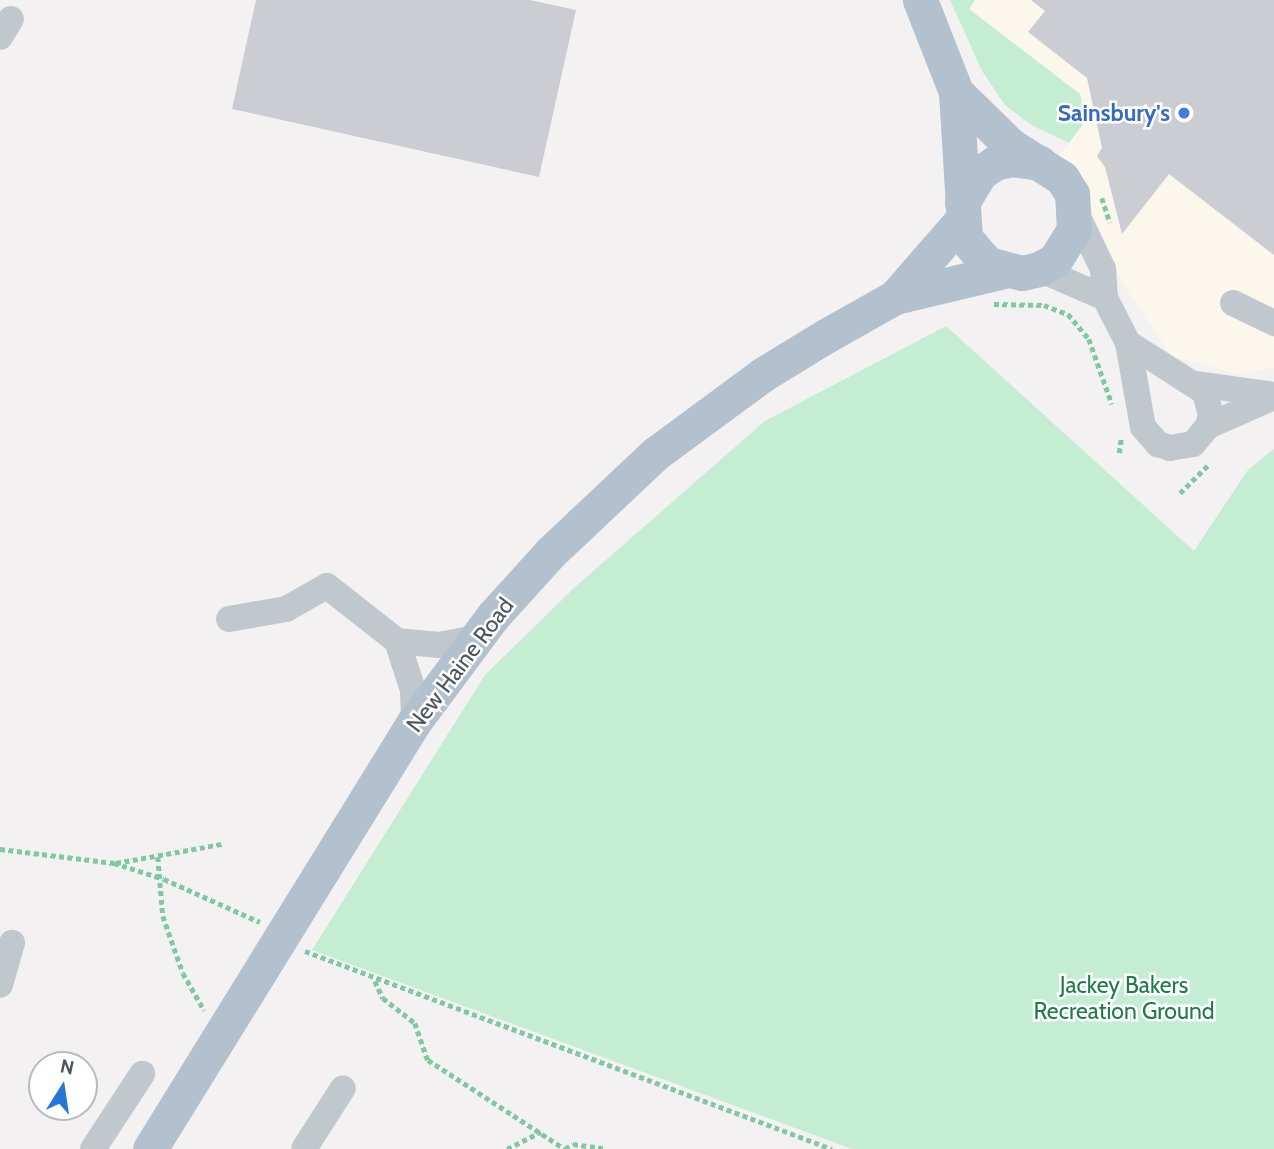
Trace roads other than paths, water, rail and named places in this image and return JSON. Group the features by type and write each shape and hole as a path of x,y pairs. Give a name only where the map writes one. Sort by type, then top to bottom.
{"main road":[{"path":"920,0 956,92 961,212 975,253 1004,271"},
{"path":"956,92 1010,145 1047,166 1072,194 1076,213 1067,247 1040,269"},
{"name":"New Haine Road","path":"895,297 961,212 968,187 995,163 1030,159 1047,166"},
{"name":"New Haine Road","path":"150,1149 414,722 476,638 551,552 655,454 762,375 895,297 1004,271 1040,269"}],"street":[{"path":"1076,213 1103,270 1105,299 1128,343 1143,427 1158,444 1170,448 1193,444 1208,426 1274,396"},
{"path":"1040,269 1105,299"},
{"path":"1233,303 1274,323"},
{"path":"1128,343 1191,381 1210,403 1208,426"},
{"path":"1140,404 1153,384 1174,377 1274,396"},
{"path":"229,619 286,609 327,586 397,641 411,681 414,722"},
{"path":"397,641 439,645 476,638"},
{"path":"0,985 12,943"},
{"path":"93,1149 142,1074"},
{"path":"304,1149 343,1088"}],"place":[{"name":"Sainsbury's","path":"1184,113"}],"park label":[{"name":"Jackey Bakers Recreation Ground","path":"1124,998"}]}
